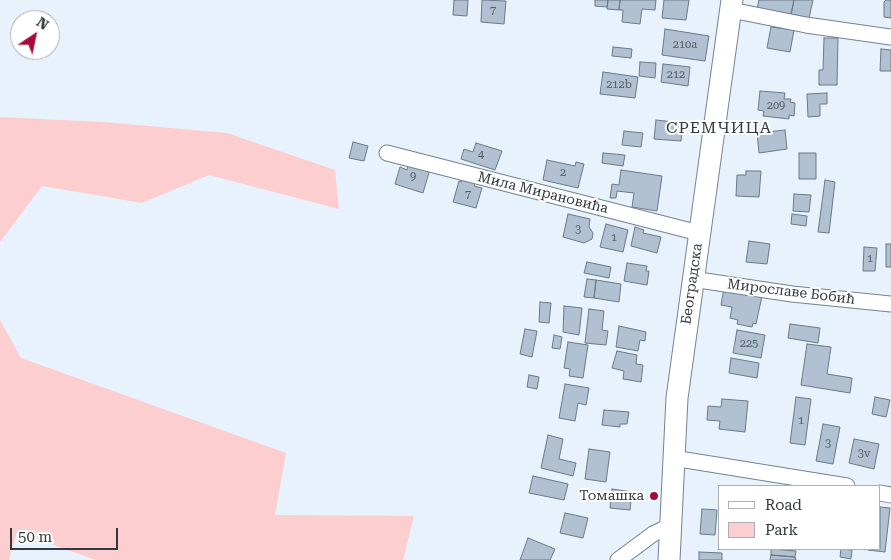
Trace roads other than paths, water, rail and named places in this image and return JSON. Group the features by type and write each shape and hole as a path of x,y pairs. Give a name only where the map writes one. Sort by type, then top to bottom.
{"main road":[{"name":"Београдска","path":"669,560 677,398 698,233 731,5"}],"street":[{"name":"Београдска","path":"731,5 806,26 891,37"},
{"name":"Мила Мирановића","path":"387,153 698,233"},
{"name":"Мирославе Бобић","path":"692,279 792,294 891,304"},
{"path":"673,458 841,485"},
{"path":"618,560 653,534 670,526"}],"place":[{"name":"Томашка","path":"654,496"}],"district":[{"name":"СРЕМЧИЦА","path":"719,128"}]}
